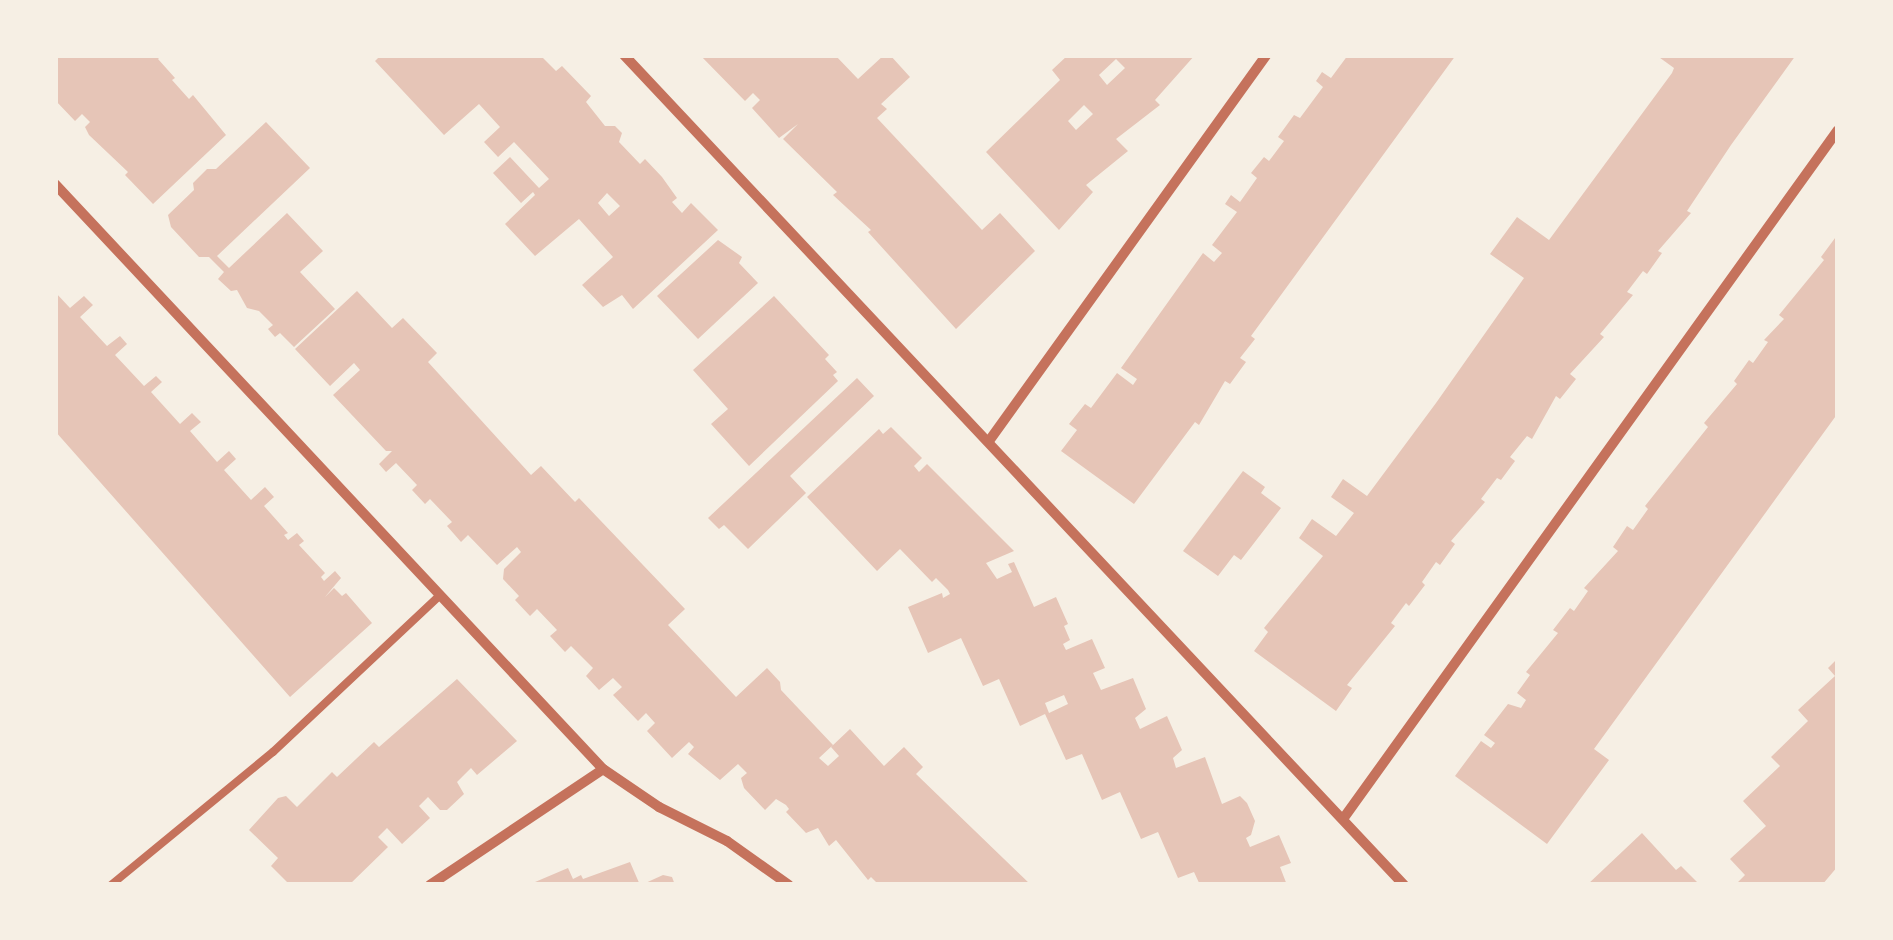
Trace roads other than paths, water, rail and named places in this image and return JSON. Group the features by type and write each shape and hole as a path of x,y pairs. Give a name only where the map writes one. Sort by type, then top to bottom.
{"street":[{"path":"624,55 1404,885"},
{"path":"989,441 1266,55"},
{"path":"1344,819 1838,130"},
{"path":"55,184 603,769 659,807 727,841 789,885"},
{"path":"430,885 603,769"}],"lane":[{"path":"110,885 272,752 440,595"}]}
